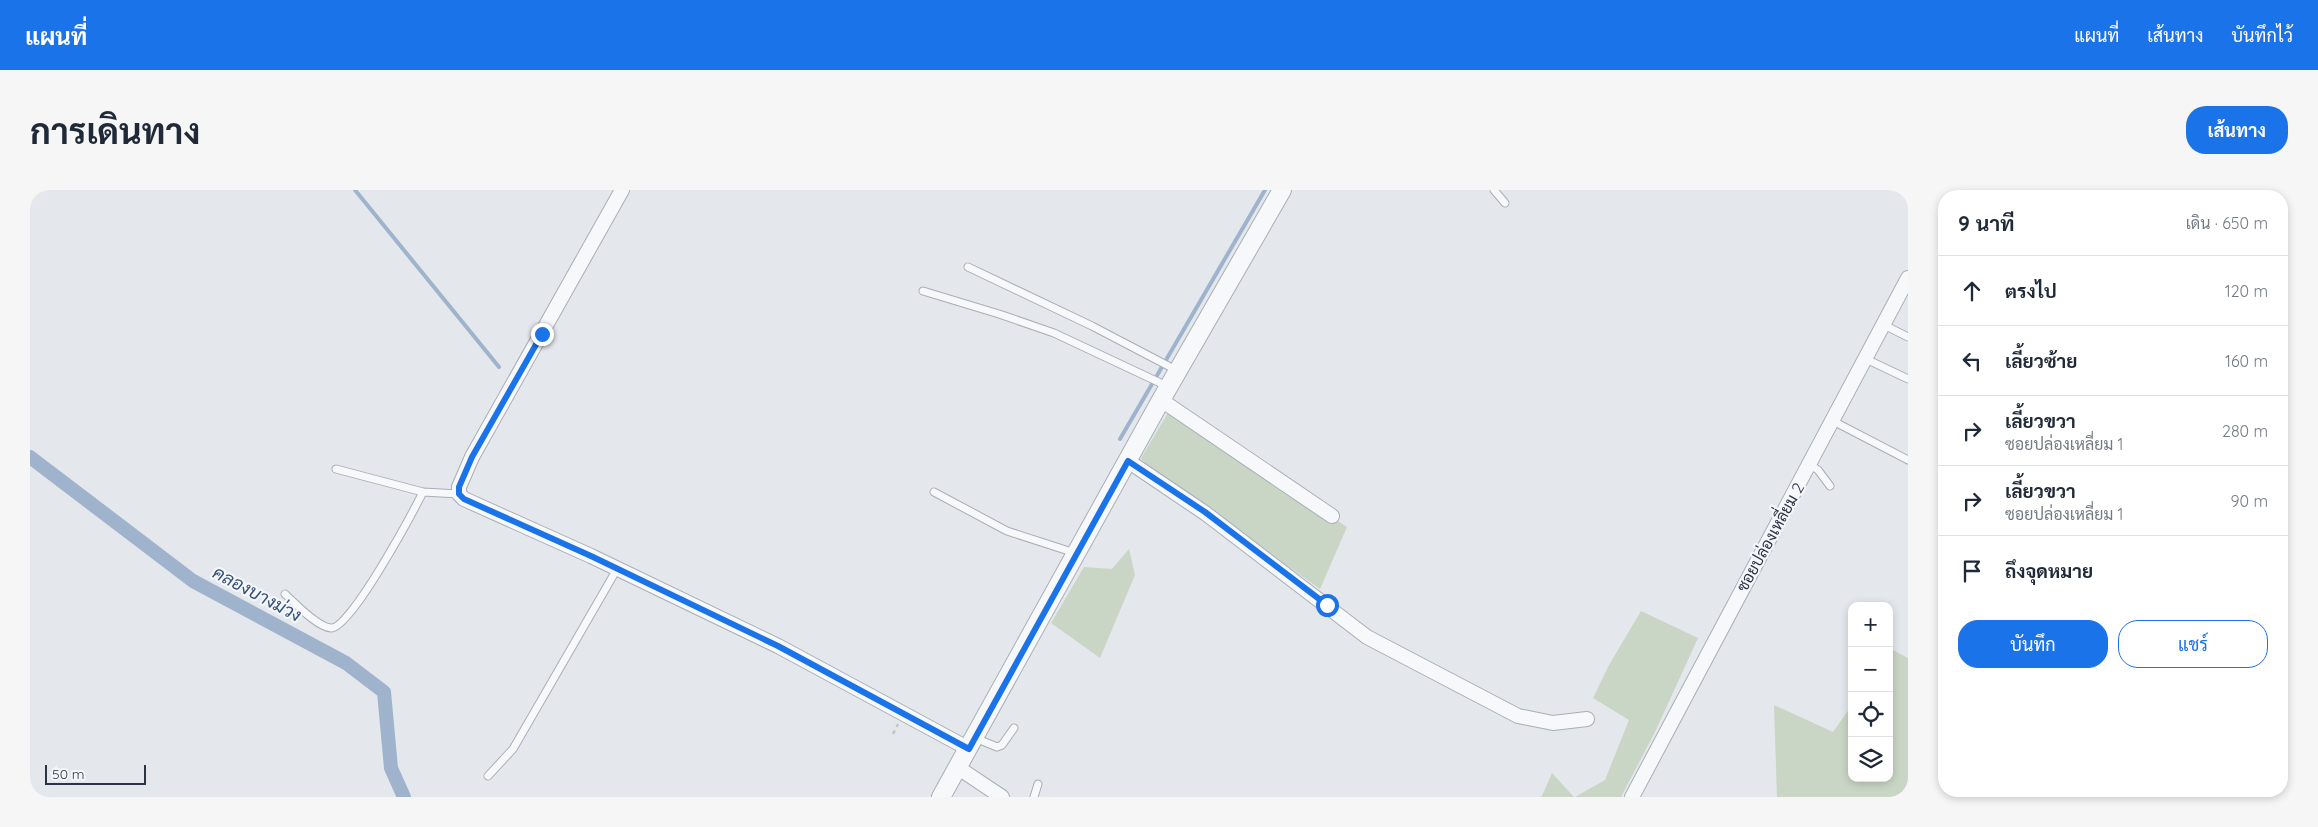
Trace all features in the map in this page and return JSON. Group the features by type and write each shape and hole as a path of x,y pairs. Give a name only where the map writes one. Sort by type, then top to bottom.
{"street":[{"path":"622,190 472,457 459,487 459,494 464,499 778,646 972,744"},
{"path":"941,797 1165,393 1282,190"},
{"name":"ซอยปล่องเหลี่ยม 2","path":"1632,797 1908,278"},
{"path":"1165,393 1332,516"},
{"path":"1128,461 1205,512 1367,637 1518,716 1553,723 1587,719"},
{"path":"957,767 1002,797"}],"lane":[{"path":"1494,190 1506,203"},
{"path":"968,267 1178,371"},
{"path":"923,291 999,314 1054,334 1165,393"},
{"path":"1884,325 1908,337"},
{"path":"1866,359 1908,379"},
{"path":"1833,421 1908,460"},
{"path":"1810,465 1818,470 1830,486"},
{"path":"336,469 423,492 459,494"},
{"path":"285,594 324,625 332,628 338,627 347,619 376,575 423,492"},
{"path":"934,492 1007,531 1077,554"},
{"path":"488,776 513,749 617,569"},
{"path":"972,744 997,747 1002,745 1014,728"},
{"path":"1034,797 1038,784"}],"green space":[{"path":"1169,411 1347,527 1320,589 1148,468 1141,458"},
{"path":"1129,549 1135,575 1100,658 1051,623 1084,567 1112,569"},
{"path":"1641,611 1698,638 1655,732 1621,797 1575,797 1605,780 1629,720 1593,698 1609,665"},
{"path":"1893,650 1908,658 1908,797 1777,797 1774,705 1833,732 1848,711 1848,782 1893,782"},
{"path":"1552,773 1574,797 1540,797"}],"waterway":[{"path":"355,190 499,367"},
{"path":"1120,439 1265,190"},
{"name":"คลองบางม่วง","path":"30,457 193,581 346,663 384,692 391,768 404,797"}],"route":[{"path":"542,334 472,457 459,487 459,494 464,499 591,556 778,646 969,749 1128,461 1205,512 1327,605"}]}
